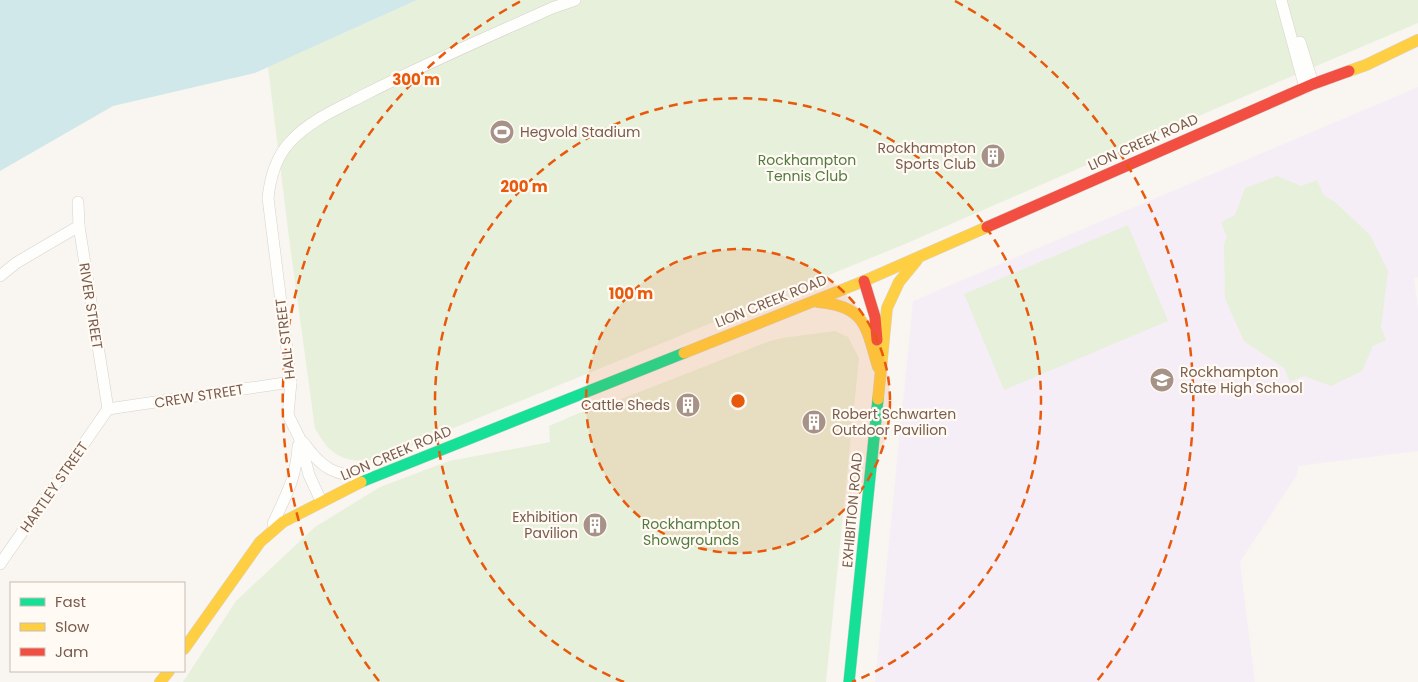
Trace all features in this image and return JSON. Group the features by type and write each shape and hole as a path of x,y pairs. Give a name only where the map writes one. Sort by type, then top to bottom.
{"street":[{"name":"HALL STREET","path":"321,501 309,475 299,437 288,415 290,382 268,198 274,171 281,154 289,143 311,123 406,74 552,8 575,0"},
{"path":"1281,0 1309,86"},
{"path":"1285,0 1292,18 1309,86"},
{"name":"LION CREEK ROAD","path":"185,649 260,542 283,522 321,501 372,477 864,281 1309,86 1366,65 1418,40"},
{"name":"RIVER STREET","path":"78,202 78,226 108,410"},
{"path":"0,276 16,263 78,226"},
{"name":"EXHIBITION ROAD","path":"851,682 880,374 890,300 901,277 922,254"},
{"name":"EXHIBITION ROAD","path":"864,281 874,317 880,374"},
{"name":"EXHIBITION ROAD","path":"810,302 838,303 854,311 859,316 866,329 880,374"},
{"name":"CREW STREET","path":"108,410 290,382"},
{"name":"HARTLEY STREET","path":"0,564 108,410"},
{"path":"299,437 316,460 335,472 351,476 372,477"},
{"path":"275,529 273,524 294,478 299,437"}],"shaded area":[{"name":"Rockhampton State High School","path":"1418,87 1418,277 1414,278 1418,309 1418,451 1298,466 1297,475 1240,562 1255,682 875,682 913,301"}],"green space":[{"name":"Rockhampton Tennis Club","path":"417,0 1418,0 1418,23 905,244 417,443 397,453 363,461 352,460 342,457 329,449 315,429 268,67"},
{"path":"1277,176 1301,186 1317,180 1324,196 1334,201 1370,235 1388,271 1381,328 1386,340 1373,346 1362,371 1331,386 1304,376 1290,382 1284,368 1244,341 1225,299 1224,245 1227,237 1221,222 1235,215 1245,188"},
{"path":"1128,225 1168,321 1004,390 964,294"},
{"name":"Rockhampton Showgrounds","path":"835,331 848,337 859,358 826,682 183,682 236,601 315,527 380,487 449,461 550,442 549,426 579,413 606,405 770,341"}],"water":[{"path":"0,0 417,0 255,73 113,106 0,171"}],"traffic: fast":[{"path":"361,482 684,353"},
{"path":"849,682 878,399"}],"traffic: slow":[{"path":"1349,71 1418,40"},
{"path":"684,353 864,281 987,227"},
{"path":"878,399 887,308 899,282 917,260"},
{"path":"818,302 834,304 846,308 855,314 866,330 878,367"},
{"path":"185,648 260,542 283,522 361,482"},
{"path":"160,682 168,672"}],"traffic: jam":[{"path":"987,227 1313,84 1349,71"},
{"path":"864,281 875,317 877,340"}],"place":[{"name":"Hegvold Stadium","path":"502,132"},
{"name":"Rockhampton Sports Club","path":"993,156"},
{"name":"Rockhampton State High School","path":"1162,380"},
{"name":"Cattle Sheds","path":"688,405"},
{"name":"Robert Schwarten Outdoor Pavilion","path":"814,422"},
{"name":"Exhibition Pavilion","path":"595,525"}]}
